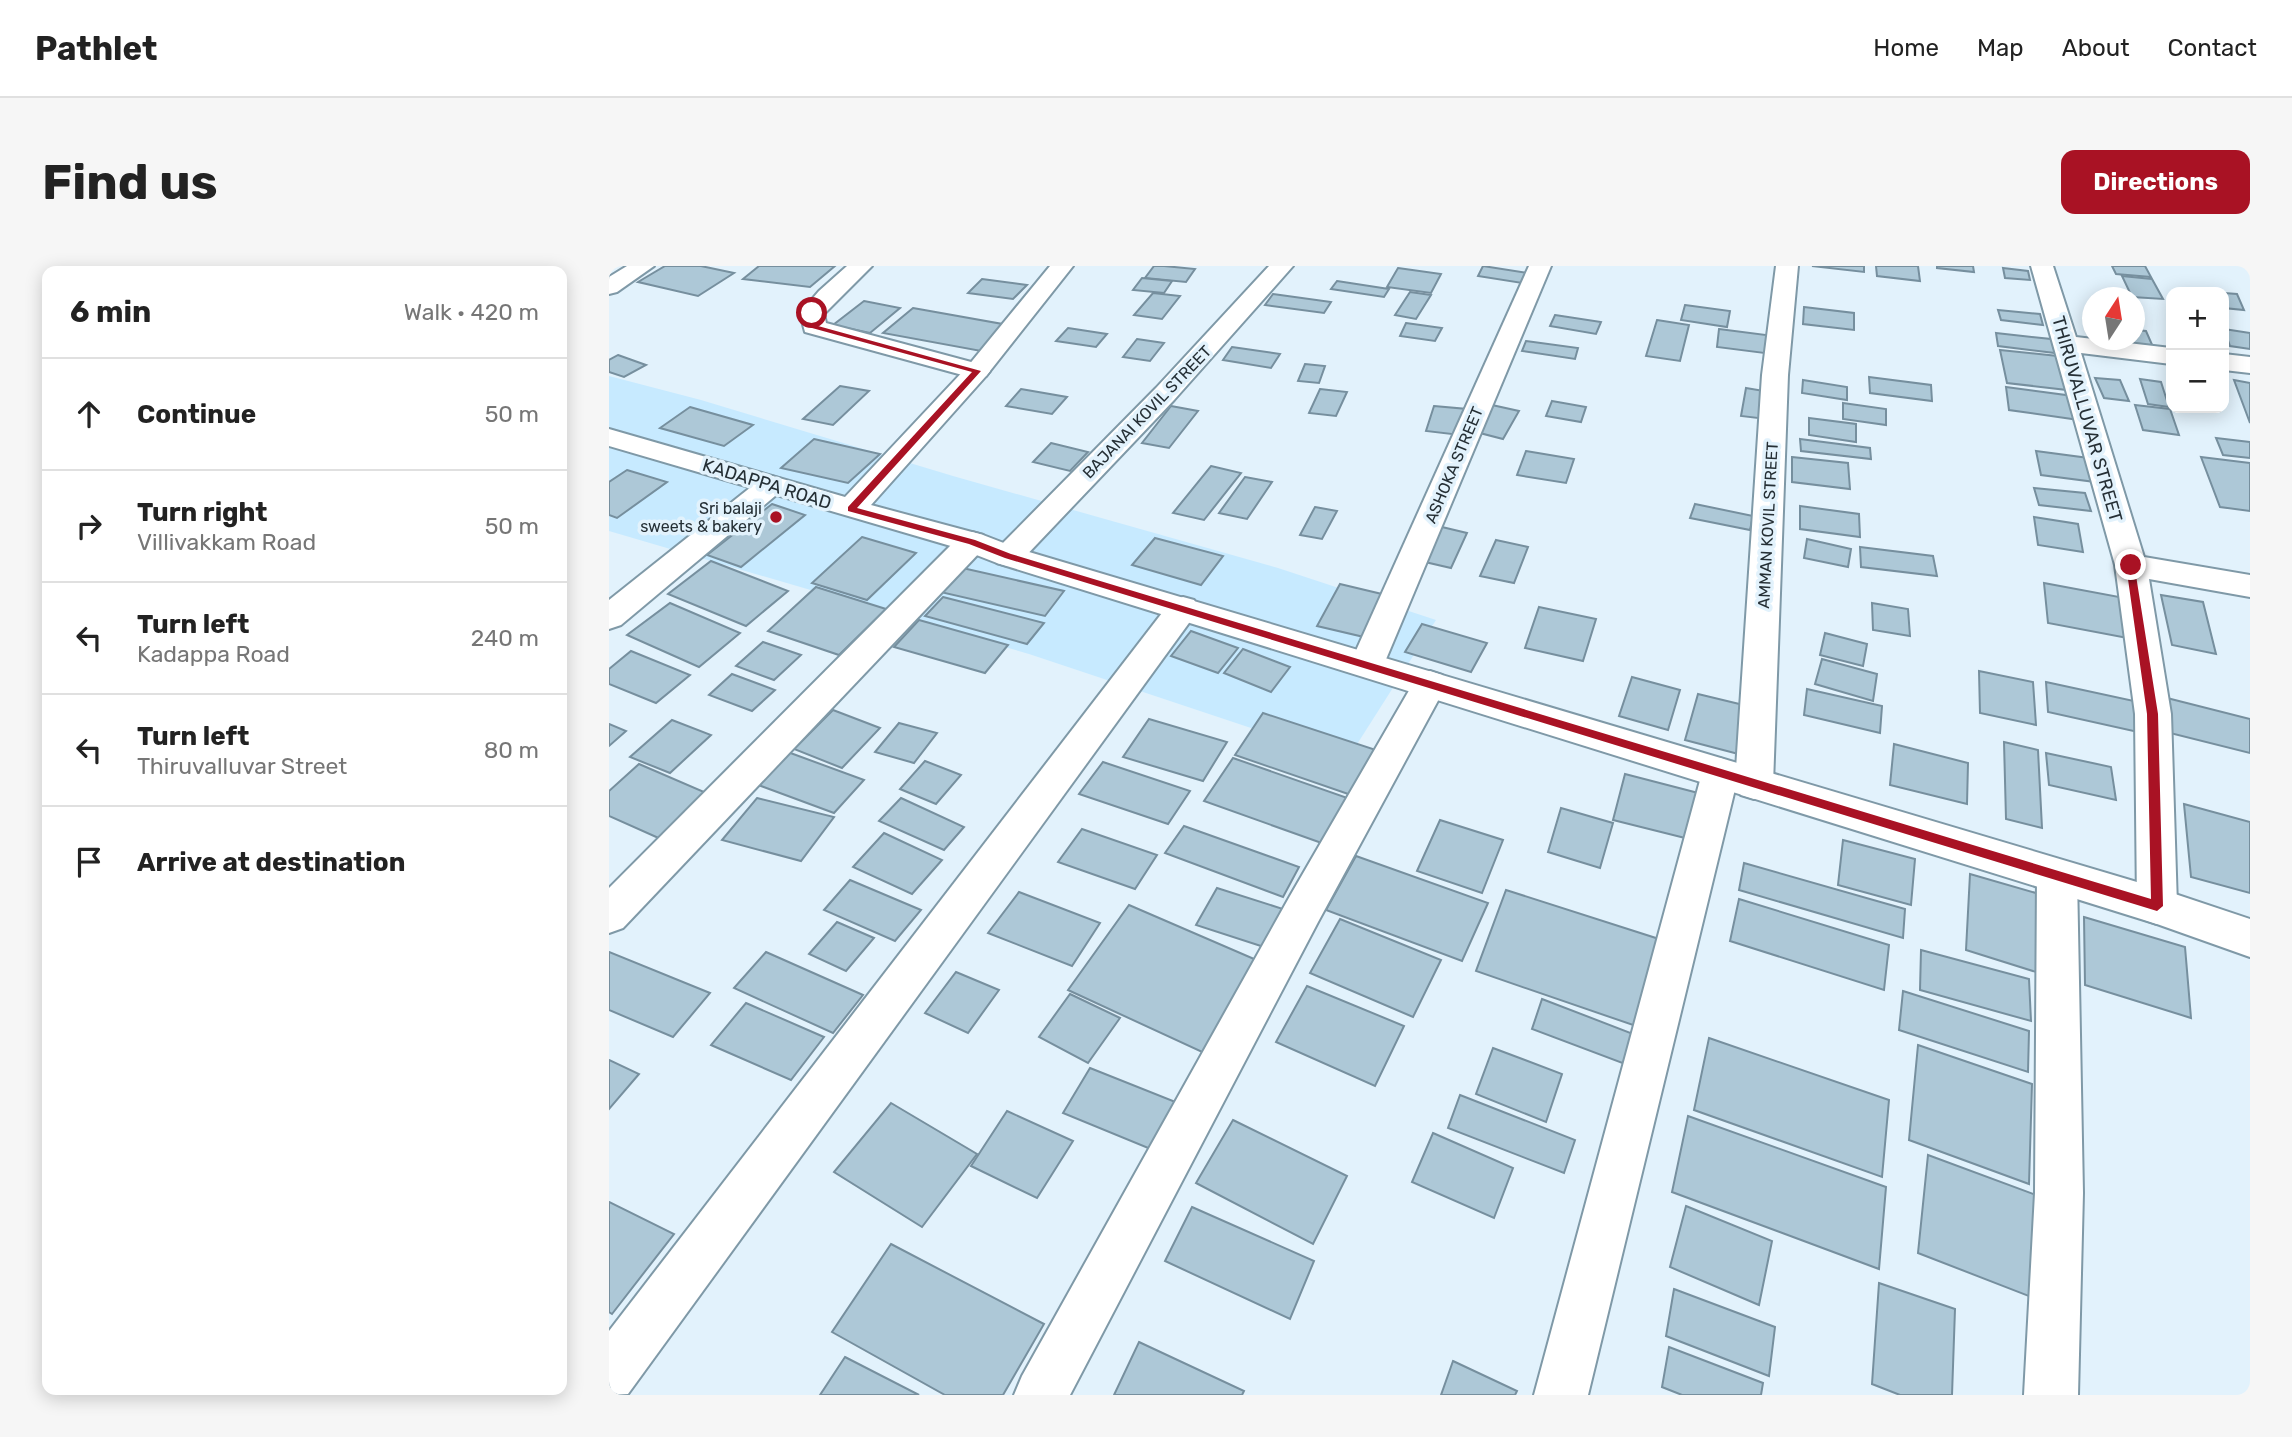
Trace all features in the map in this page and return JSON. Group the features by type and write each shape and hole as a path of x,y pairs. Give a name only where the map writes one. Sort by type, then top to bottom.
{"street":[{"path":"609,287 643,266"},
{"path":"861,266 812,313 814,327 977,371"},
{"path":"851,509 977,371 1062,266"},
{"name":"BAJANAI KOVIL STREET","path":"1008,556 1165,394 1282,266"},
{"name":"ASHOKA STREET","path":"1367,664 1541,266"},
{"name":"AMMAN KOVIL STREET","path":"1561,1395 1737,779 1787,266"},
{"name":"THIRUVALLUVAR STREET","path":"2042,266 2131,565 2153,714 2157,906"},
{"path":"2067,344 2166,355"},
{"path":"2229,363 2250,365"},
{"name":"KADAPPA ROAD","path":"609,437 972,542 1008,556 2157,906 2250,941"},
{"path":"609,617 771,485"},
{"path":"609,915 972,542"},
{"path":"2131,565 2250,586"},
{"path":"609,1375 1183,608"},
{"path":"1041,1395 1304,909 1430,684"},
{"path":"2051,1395 2059,1193 2057,876"}],"shaded area":[{"path":"609,376 701,400 953,476 1278,568 1436,620 1347,760 1029,654 609,531"}],"building":[{"path":"665,266 701,266 734,273 698,296 638,282"},
{"path":"759,266 835,266 810,287 743,279"},
{"path":"1154,266 1195,269 1186,282 1145,278"},
{"path":"1483,266 1527,273 1522,283 1478,276"},
{"path":"1812,266 1864,266 1864,272"},
{"path":"1876,266 1918,266 1920,281 1877,276"},
{"path":"1973,266 1974,272 1937,268"},
{"path":"2112,266 2145,266 2151,277 2116,274"},
{"path":"1398,268 1441,274 1431,293 1387,287"},
{"path":"2003,268 2028,271 2030,280 2005,278"},
{"path":"2122,276 2152,279 2163,299 2145,298 2145,287 2127,287"},
{"path":"1142,278 1172,281 1164,293 1133,290"},
{"path":"982,279 1027,285 1013,299 968,293"},
{"path":"1337,281 1389,289 1384,297 1331,289"},
{"path":"1410,292 1431,295 1416,319 1395,315"},
{"path":"1153,293 1180,296 1162,319 1134,315"},
{"path":"2229,293 2237,294 2244,310 2229,308"},
{"path":"1273,294 1331,302 1324,313 1265,305"},
{"path":"864,301 900,308 870,333 833,325"},
{"path":"1685,305 1730,311 1727,327 1681,320"},
{"path":"1804,307 1854,313 1854,330 1803,324"},
{"path":"913,308 1008,325 981,351 883,333"},
{"path":"1998,310 2040,314 2043,325 2001,320"},
{"path":"1555,315 1601,322 1596,334 1550,326"},
{"path":"1657,320 1689,325 1680,361 1646,356"},
{"path":"1406,323 1442,328 1435,341 1400,336"},
{"path":"1068,328 1107,334 1096,347 1056,341"},
{"path":"1719,329 1774,336 1772,354 1717,347"},
{"path":"2229,330 2250,333 2250,349 2230,346"},
{"path":"2145,331 2146,331 2153,347 2145,346"},
{"path":"1996,333 2051,339 2055,353 1998,346"},
{"path":"1137,339 1164,343 1150,361 1123,357"},
{"path":"1526,341 1578,348 1575,359 1522,351"},
{"path":"1232,347 1280,354 1271,368 1223,360"},
{"path":"2000,350 2067,357 2076,391 2007,383"},
{"path":"618,355 646,365 624,377 609,372 609,360"},
{"path":"1305,364 1325,366 1319,383 1298,381"},
{"path":"1869,377 1931,385 1932,401 1870,393"},
{"path":"2095,378 2120,380 2129,401 2104,398"},
{"path":"2140,379 2161,382 2166,398 2166,407 2148,404"},
{"path":"1803,380 1847,387 1847,400 1802,393"},
{"path":"2234,380 2250,383 2250,423"},
{"path":"840,386 869,391 833,425 803,419"},
{"path":"2006,387 2073,396 2079,420 2009,410"},
{"path":"1746,388 1770,392 1766,419 1741,416"},
{"path":"1021,389 1067,397 1052,414 1006,406"},
{"path":"1320,389 1347,392 1336,416 1309,413"},
{"path":"1552,401 1586,407 1581,422 1546,416"},
{"path":"1843,403 1886,409 1886,425 1843,419"},
{"path":"1492,405 1519,411 1503,439 1476,432"},
{"path":"2135,405 2166,409 2166,413 2171,413 2179,435 2143,430"},
{"path":"1171,406 1198,411 1169,448 1142,443"},
{"path":"1434,406 1467,409 1460,435 1426,431"},
{"path":"690,407 753,425 724,446 660,428"},
{"path":"1809,418 1856,424 1856,442 1809,435"},
{"path":"2216,438 2250,442 2250,458 2223,455"},
{"path":"814,439 880,454 848,483 781,468"},
{"path":"1800,439 1870,448 1871,459 1801,451"},
{"path":"1051,443 1088,452 1070,471 1033,462"},
{"path":"1526,451 1574,459 1566,483 1517,475"},
{"path":"2036,451 2096,459 2103,483 2041,475"},
{"path":"1792,457 1848,463 1850,489 1792,482"},
{"path":"2201,457 2250,463 2250,511 2220,507"},
{"path":"1211,466 1241,473 1204,520 1173,513"},
{"path":"627,470 667,482 617,518 609,515 609,482"},
{"path":"1245,477 1272,482 1247,519 1219,513"},
{"path":"2034,488 2085,493 2091,511 2039,505"},
{"path":"772,504 805,515 741,567 707,555"},
{"path":"1695,504 1753,516 1750,530 1690,518"},
{"path":"1800,506 1859,514 1860,537 1800,529"},
{"path":"1315,507 1337,511 1322,539 1300,535"},
{"path":"2034,517 2078,524 2083,552 2038,545"},
{"path":"1442,527 1467,533 1451,568 1425,562"},
{"path":"862,537 916,553 867,600 812,583"},
{"path":"1155,538 1223,556 1201,585 1132,565"},
{"path":"1807,539 1851,549 1848,567 1804,558"},
{"path":"1496,540 1528,547 1514,583 1480,576"},
{"path":"1860,547 1933,556 1937,576 1861,567"},
{"path":"711,561 788,591 746,626 668,594"},
{"path":"958,567 1064,591 1045,616 936,591"},
{"path":"2044,583 2130,599 2138,640 2048,623"},
{"path":"1340,584 1386,595 1364,637 1317,626"},
{"path":"816,587 886,609 839,655 768,631"},
{"path":"2161,595 2203,602 2216,654 2172,645"},
{"path":"943,597 1044,623 1027,644 925,616"},
{"path":"670,603 740,633 699,667 627,635"},
{"path":"1872,603 1908,609 1910,636 1873,630"},
{"path":"1539,607 1596,619 1583,661 1525,648"},
{"path":"919,620 1008,645 985,673 894,647"},
{"path":"1422,624 1487,643 1471,672 1405,652"},
{"path":"1191,631 1238,648 1218,673 1171,656"},
{"path":"1825,633 1867,644 1863,666 1820,655"},
{"path":"763,642 801,655 774,680 736,666"},
{"path":"1243,649 1290,667 1271,692 1224,673"},
{"path":"631,651 690,675 656,703 609,684 609,669"},
{"path":"1822,659 1877,674 1873,701 1815,684"},
{"path":"1979,671 2033,682 2036,725 1980,713"},
{"path":"732,674 775,690 752,711 709,695"},
{"path":"1632,677 1680,690 1668,730 1619,716"},
{"path":"2046,682 2134,701 2138,732 2048,712"},
{"path":"1807,689 1882,706 1880,733 1804,715"},
{"path":"1698,694 1756,708 1746,756 1685,740"},
{"path":"2167,698 2250,719 2250,753 2170,733"},
{"path":"833,710 880,728 842,768 794,749"},
{"path":"1263,713 1379,751 1354,796 1235,755"},
{"path":"1149,719 1227,742 1203,781 1123,757"},
{"path":"672,720 711,735 670,773 630,757"},
{"path":"899,723 937,733 914,763 875,752"},
{"path":"609,724 626,731 609,746"},
{"path":"2004,742 2038,750 2042,828 2006,819"},
{"path":"1894,744 1968,763 1967,804 1890,785"},
{"path":"785,751 864,780 834,813 753,783"},
{"path":"2046,753 2111,767 2116,800 2049,785"},
{"path":"1233,758 1356,801 1330,846 1204,801"},
{"path":"925,761 961,775 936,804 900,789"},
{"path":"1103,762 1190,791 1168,824 1079,794"},
{"path":"639,764 711,795 663,840 609,816 609,791"},
{"path":"1625,774 1706,795 1697,841 1613,820"},
{"path":"757,798 834,817 801,861 722,840"},
{"path":"901,798 964,827 944,850 879,821"},
{"path":"2184,804 2250,822 2250,893 2191,877"},
{"path":"1561,808 1613,823 1600,868 1548,852"},
{"path":"1440,820 1503,840 1482,893 1417,871"},
{"path":"1184,826 1299,867 1283,897 1165,853"},
{"path":"1082,829 1157,855 1135,889 1058,862"},
{"path":"884,833 942,860 912,894 853,867"},
{"path":"1843,840 1915,859 1911,905 1838,885"},
{"path":"1356,856 1488,903 1462,961 1326,910"},
{"path":"1744,863 1905,909 1903,938 1739,890"},
{"path":"1970,874 2036,893 2036,972 1966,950"},
{"path":"850,880 921,910 895,941 824,910"},
{"path":"1217,888 1283,909 1264,947 1196,925"},
{"path":"1506,890 1659,939 1636,1026 1476,971"},
{"path":"1019,892 1100,923 1072,966 988,933"},
{"path":"1739,899 1889,945 1884,990 1730,941"},
{"path":"1129,905 1268,965 1213,1057 1068,990"},
{"path":"2084,917 2185,947 2191,1018 2085,985"},
{"path":"1340,919 1441,960 1413,1017 1310,973"},
{"path":"837,922 874,938 846,971 809,954"},
{"path":"1921,950 2029,979 2031,1021 1920,990"},
{"path":"609,952 710,993 673,1037 609,1010"},
{"path":"766,952 863,995 833,1033 734,988"},
{"path":"956,972 999,990 968,1033 925,1013"},
{"path":"1307,986 1404,1026 1375,1086 1276,1042"},
{"path":"1903,991 2029,1031 2028,1072 1899,1030"},
{"path":"1070,994 1120,1018 1088,1063 1039,1037"},
{"path":"1542,999 1641,1037 1633,1067 1532,1029"},
{"path":"746,1003 824,1037 791,1080 711,1045"},
{"path":"1709,1038 1889,1100 1882,1177 1694,1110"},
{"path":"1918,1045 2032,1084 2029,1184 1909,1140"},
{"path":"1493,1048 1562,1074 1546,1122 1476,1094"},
{"path":"609,1060 639,1074 609,1109"},
{"path":"1090,1068 1178,1103 1153,1150 1063,1113"},
{"path":"1460,1095 1575,1140 1564,1173 1448,1128"},
{"path":"891,1103 977,1154 922,1227 834,1172"},
{"path":"1007,1111 1073,1141 1037,1198 971,1166"},
{"path":"1688,1116 1886,1187 1879,1269 1672,1192"},
{"path":"1233,1120 1347,1176 1313,1244 1196,1183"},
{"path":"1433,1133 1513,1168 1494,1218 1412,1182"},
{"path":"1928,1155 2036,1195 2034,1298 1918,1253"},
{"path":"609,1202 674,1234 612,1314 609,1312"},
{"path":"1686,1206 1772,1241 1759,1305 1670,1267"},
{"path":"1192,1207 1314,1261 1290,1319 1165,1261"},
{"path":"891,1244 1044,1324 1003,1395 945,1395 832,1332"},
{"path":"1879,1283 1955,1309 1952,1395 1900,1395 1872,1384"},
{"path":"1674,1289 1775,1327 1769,1376 1666,1336"},
{"path":"1139,1342 1244,1391 1242,1395 1114,1395"},
{"path":"1669,1347 1763,1383 1761,1395 1682,1395 1662,1387"},
{"path":"845,1357 919,1395 820,1395"},
{"path":"1453,1361 1517,1391 1515,1395 1441,1395"}],"place":[{"name":"Sri balaji sweets & bakery","path":"776,517"}],"route":[{"path":"812,313 814,327 977,371 851,509 972,542 1008,556 2157,906 2153,714 2131,565"}]}
